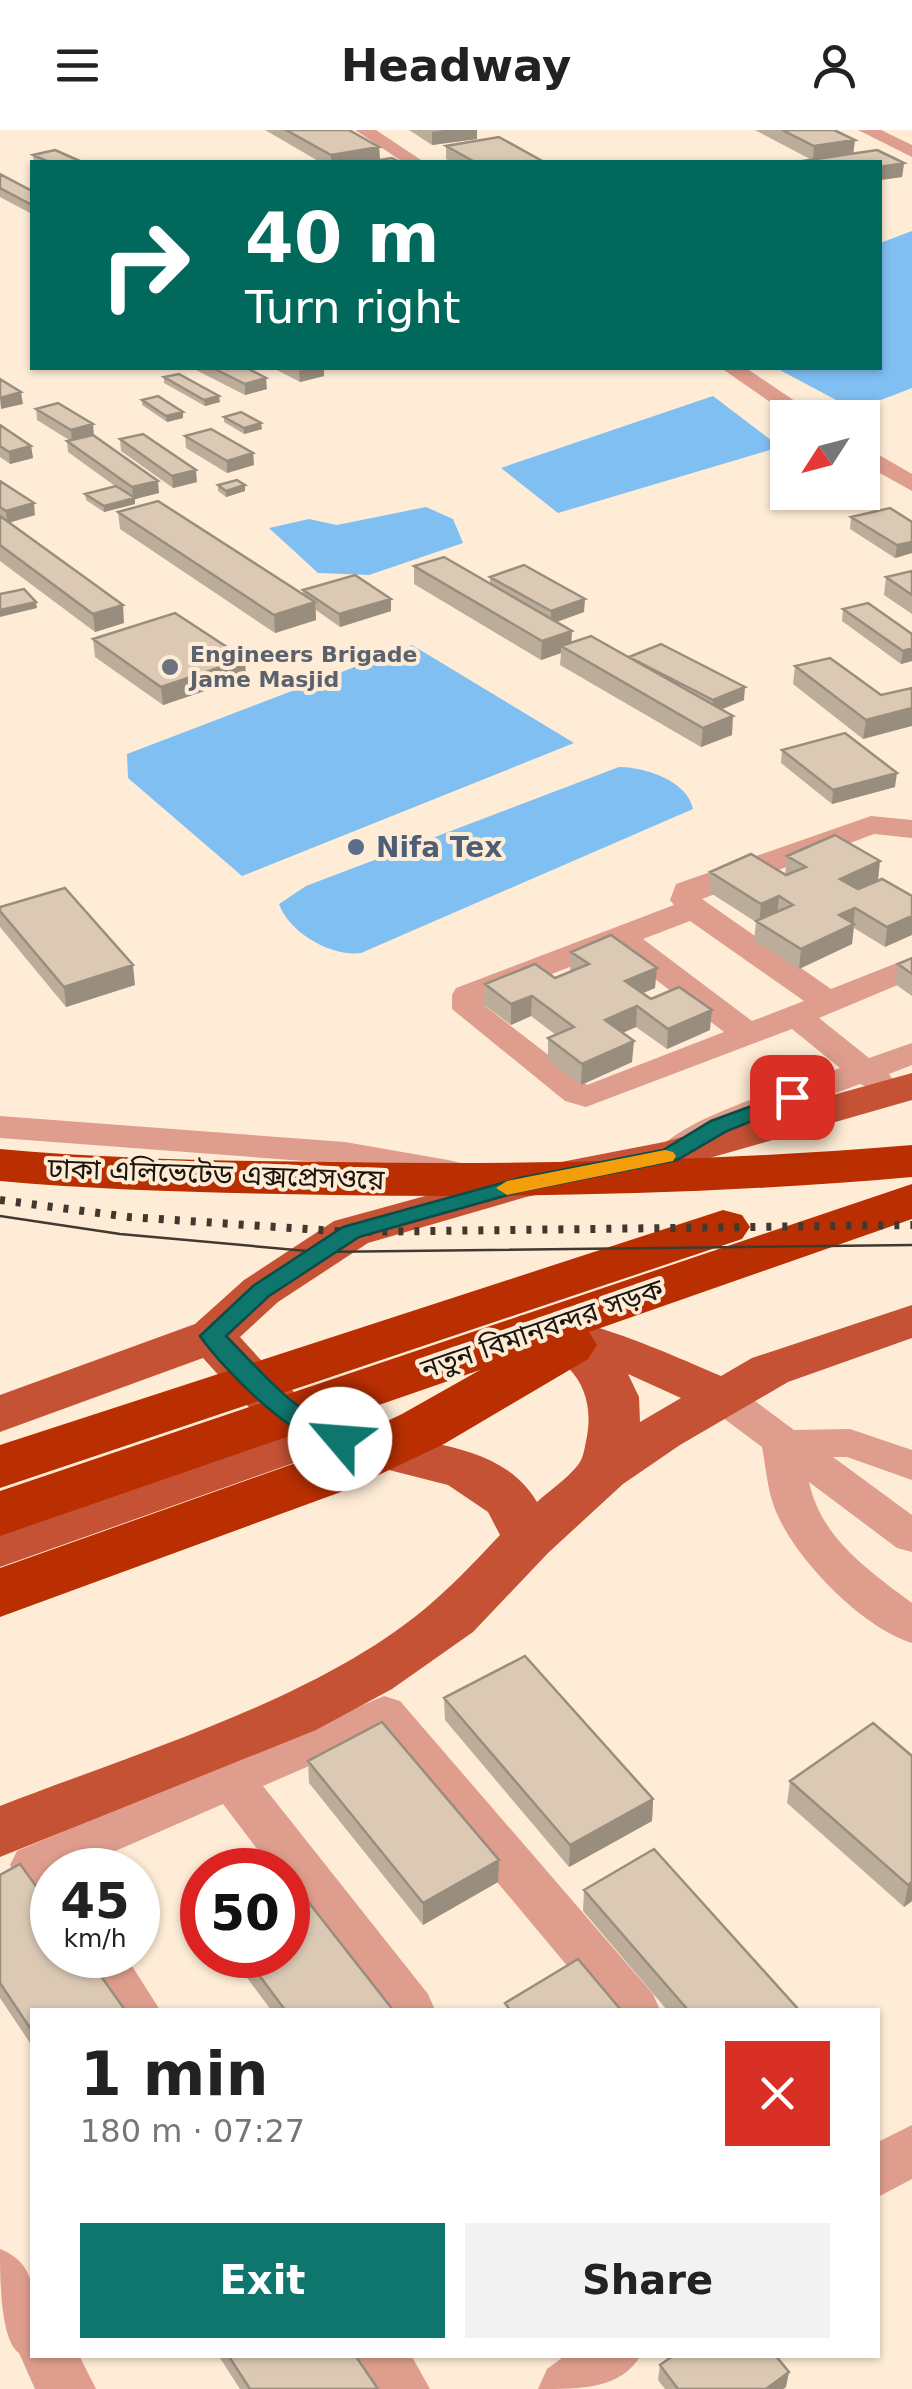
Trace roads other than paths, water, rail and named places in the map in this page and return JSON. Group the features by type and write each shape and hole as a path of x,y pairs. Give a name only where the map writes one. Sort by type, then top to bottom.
{"highway":[{"name":"ঢাকা এলিভেটেড এক্সপ্রেসওয়ে","path":"0,1166 190,1177 447,1180 620,1178 912,1163"},
{"name":"নতুন বিমানবন্দর সড়ক","path":"0,1467 912,1163"},
{"name":"ঢাকা এলিভেটেড এক্সপ্রেসওয়ে","path":"0,1196 152,1206 472,1209 714,1204 912,1192"},
{"name":"নতুন বিমানবন্দর সড়ক","path":"0,1514 912,1201"},
{"path":"0,1593 265,1500 344,1466 422,1429 660,1289"}],"main road":[{"path":"227,1353 261,1291 351,1232 520,1184 670,1156 820,1116 895,1075"},
{"path":"91,1515 40,1508 24,1491 3,1453 13,1410 227,1353 436,1313 490,1316 555,1334 638,1359 721,1396"},
{"path":"0,1832 296,1714 372,1674 453,1617 529,1539 605,1471 721,1396 770,1370 912,1322"},
{"path":"555,1334 605,1374 617,1398 616,1423 605,1471"},
{"path":"227,1353 276,1402 322,1434 453,1468 488,1484 508,1500 529,1539"},
{"path":"0,1547 322,1434"}],"street":[{"path":"364,130 412,160"},
{"path":"867,130 912,152"},
{"path":"735,370 781,400"},
{"path":"880,464 912,484"},
{"path":"828,1002 693,908 686,900 687,891 871,825 912,828"},
{"path":"693,908 468,994 469,1009 577,1094 586,1096 796,1016 912,966"},
{"path":"620,936 748,1034"},
{"path":"796,1016 895,1075"},
{"path":"0,1128 345,1152 520,1184"},
{"path":"721,1396 912,1536"},
{"path":"782,1444 850,1443 912,1465"},
{"path":"782,1444 796,1510 810,1536 837,1565 912,1626"},
{"path":"407,2008 232,1780 384,1714 633,2008"},
{"path":"73,1848 231,1780 407,2008"},
{"path":"0,1880 30,1867"},
{"path":"113,1978 135,2008"},
{"path":"880,2171 912,2150"},
{"path":"0,2276 30,2327"},
{"path":"49,2358 67,2389"},
{"path":"567,2389 608,2358"}],"water":[{"path":"912,231 912,388 880,400 836,400 780,370 882,370 882,242"},
{"path":"713,396 770,439 770,450 558,513 501,468"},
{"path":"426,507 453,519 463,543 369,575 318,573 269,528 309,519 337,525"},
{"path":"412,645 574,743 242,876 128,778 127,754"},
{"path":"619,767 640,769 674,783 693,809 361,953 337,951 313,941 292,924 279,904 306,886"}],"tram line":[{"path":"0,1216 120,1234 318,1252 912,1245"}],"railway":[{"path":"0,1200 129,1217 351,1232 912,1225"}],"place":[{"name":"Engineers Brigade Jame Masjid","path":"170,667"},
{"name":"Nifa Tex","path":"356,847"}]}
